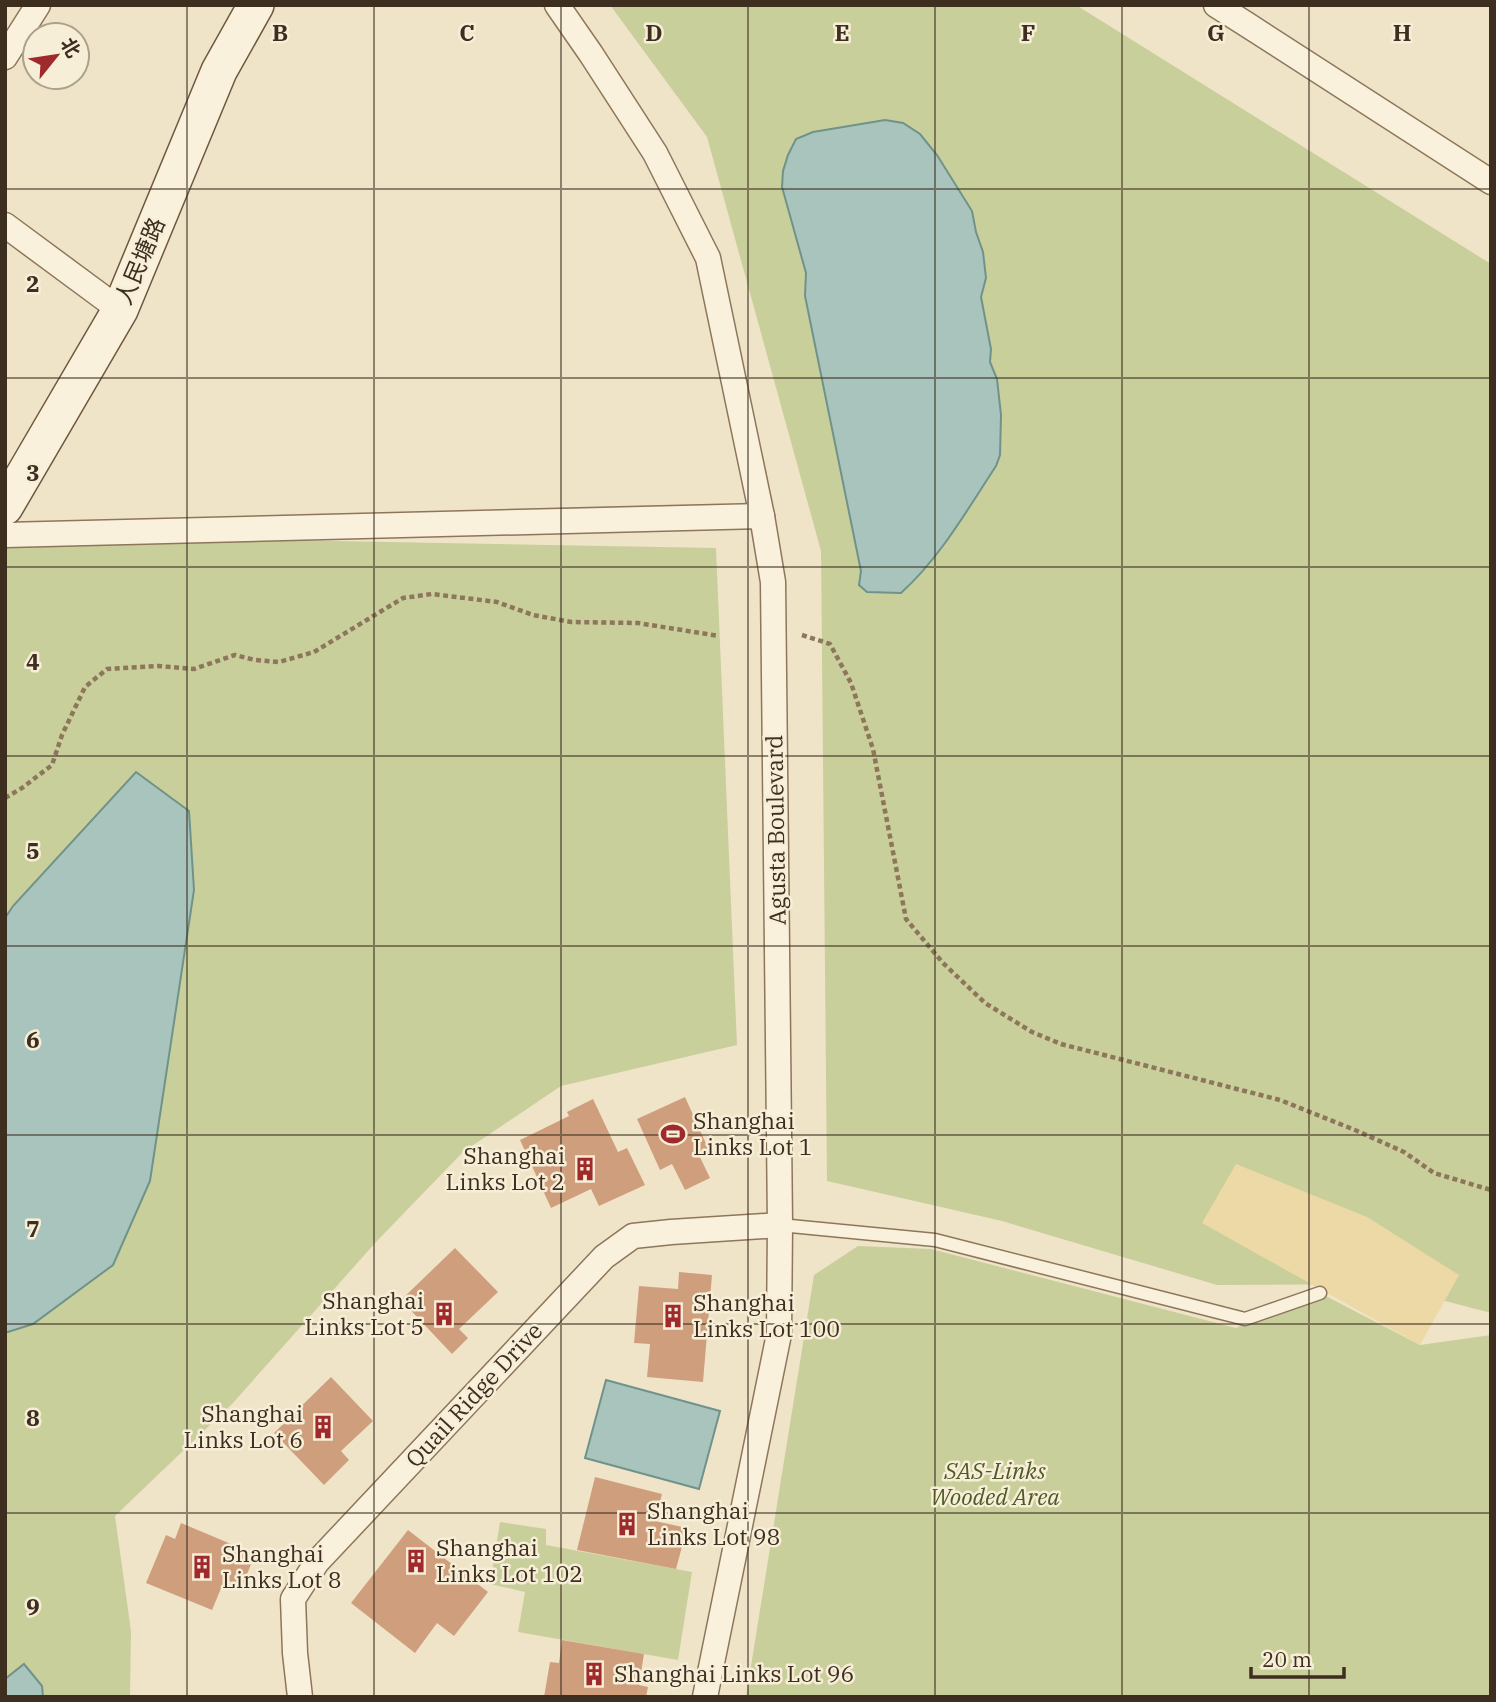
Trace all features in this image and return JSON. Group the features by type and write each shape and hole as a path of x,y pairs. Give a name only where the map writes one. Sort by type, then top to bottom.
{"street":[{"path":"5,57 38,5"},
{"name":"人民塘路","path":"5,507 120,310 219,71 257,5"},
{"name":"Agusta Boulevard","path":"557,5 654,153 708,258 762,516 773,583 779,1334 705,1697"},
{"path":"1216,5 1491,182"},
{"path":"5,225 120,310"},
{"path":"5,535 762,516"},
{"name":"Quail Ridge Drive","path":"300,1697 293,1599 317,1562 604,1257 633,1236 780,1225"}],"lane":[{"path":"780,1225 935,1240 1245,1319 1320,1293"}],"path":[{"path":"5,798 52,765 62,735 85,687 107,670 158,666 194,668 235,655 279,662 314,652 403,598 432,594 470,598 497,602 533,615 571,622 639,623 719,636"},
{"path":"795,633 830,644 851,682 873,749 906,919 943,963 985,1003 1032,1032 1061,1044 1280,1100 1404,1152 1434,1173 1491,1191"}],"green space":[{"path":"610,5 1076,5 1491,264 1491,1313 1380,1284 1217,1285 1002,1221 827,1181 821,551 707,137"},
{"path":"5,535 716,548 737,1045 561,1086 463,1152 376,1242 233,1403 115,1516 131,1631 130,1697 5,1697"},
{"name":"SAS-Links Wooded Area","path":"858,1246 931,1249 1236,1328 1281,1306 1320,1293 1420,1345 1491,1335 1491,1697 746,1697 814,1275"},
{"path":"500,1522 546,1529 546,1545 692,1572 678,1660 518,1632 525,1592 490,1584"}],"sand":[{"path":"1236,1164 1367,1217 1459,1275 1420,1345 1202,1223"}],"water":[{"path":"885,120 903,123 920,134 937,155 972,211 983,252 986,278 981,297 1001,415 1000,455 996,466 941,549 901,593 867,592 859,585 861,571 805,296 806,273 782,187 783,171 796,139 813,132"},
{"path":"136,772 189,811 194,890 150,1181 113,1265 33,1324 5,1333 5,918"},
{"path":"606,1380 720,1411 699,1489 585,1458"},
{"path":"24,1664 42,1686 43,1697 5,1697 5,1679"}],"building":[{"name":"Shanghai Links Lot 1","path":"685,1097 708,1148 698,1153 710,1178 685,1190 672,1164 660,1170 637,1119"},
{"name":"Shanghai Links Lot 2","path":"593,1099 618,1152 627,1148 645,1185 599,1206 591,1189 551,1208 520,1140 569,1116 567,1112"},
{"name":"Shanghai Links Lot 5","path":"455,1248 498,1292 459,1329 468,1338 452,1354 401,1300"},
{"name":"Shanghai Links Lot 100","path":"679,1272 712,1275 703,1382 647,1377 650,1344 634,1343 639,1286 678,1289"},
{"name":"Shanghai Links Lot 6","path":"331,1377 373,1421 341,1451 349,1460 324,1485 274,1433"},
{"name":"Shanghai Links Lot 98","path":"595,1477 662,1494 655,1521 687,1528 676,1569 577,1550"},
{"name":"Shanghai Links Lot 8","path":"181,1523 255,1554 242,1587 225,1579 212,1610 146,1583 166,1535 175,1539"},
{"name":"Shanghai Links Lot 102","path":"408,1530 488,1592 454,1636 437,1623 415,1653 351,1603"},
{"name":"Shanghai Links Lot 96","path":"562,1640 644,1654 639,1685 648,1687 646,1697 544,1697 550,1662 559,1663"}],"place":[{"name":"Shanghai Links Lot 1","path":"673,1134"},
{"name":"Shanghai Links Lot 2","path":"585,1169"},
{"name":"Shanghai Links Lot 5","path":"444,1314"},
{"name":"Shanghai Links Lot 100","path":"673,1316"},
{"name":"Shanghai Links Lot 6","path":"323,1427"},
{"name":"Shanghai Links Lot 98","path":"627,1524"},
{"name":"Shanghai Links Lot 102","path":"416,1561"},
{"name":"Shanghai Links Lot 8","path":"202,1567"},
{"name":"Shanghai Links Lot 96","path":"594,1674"}]}
